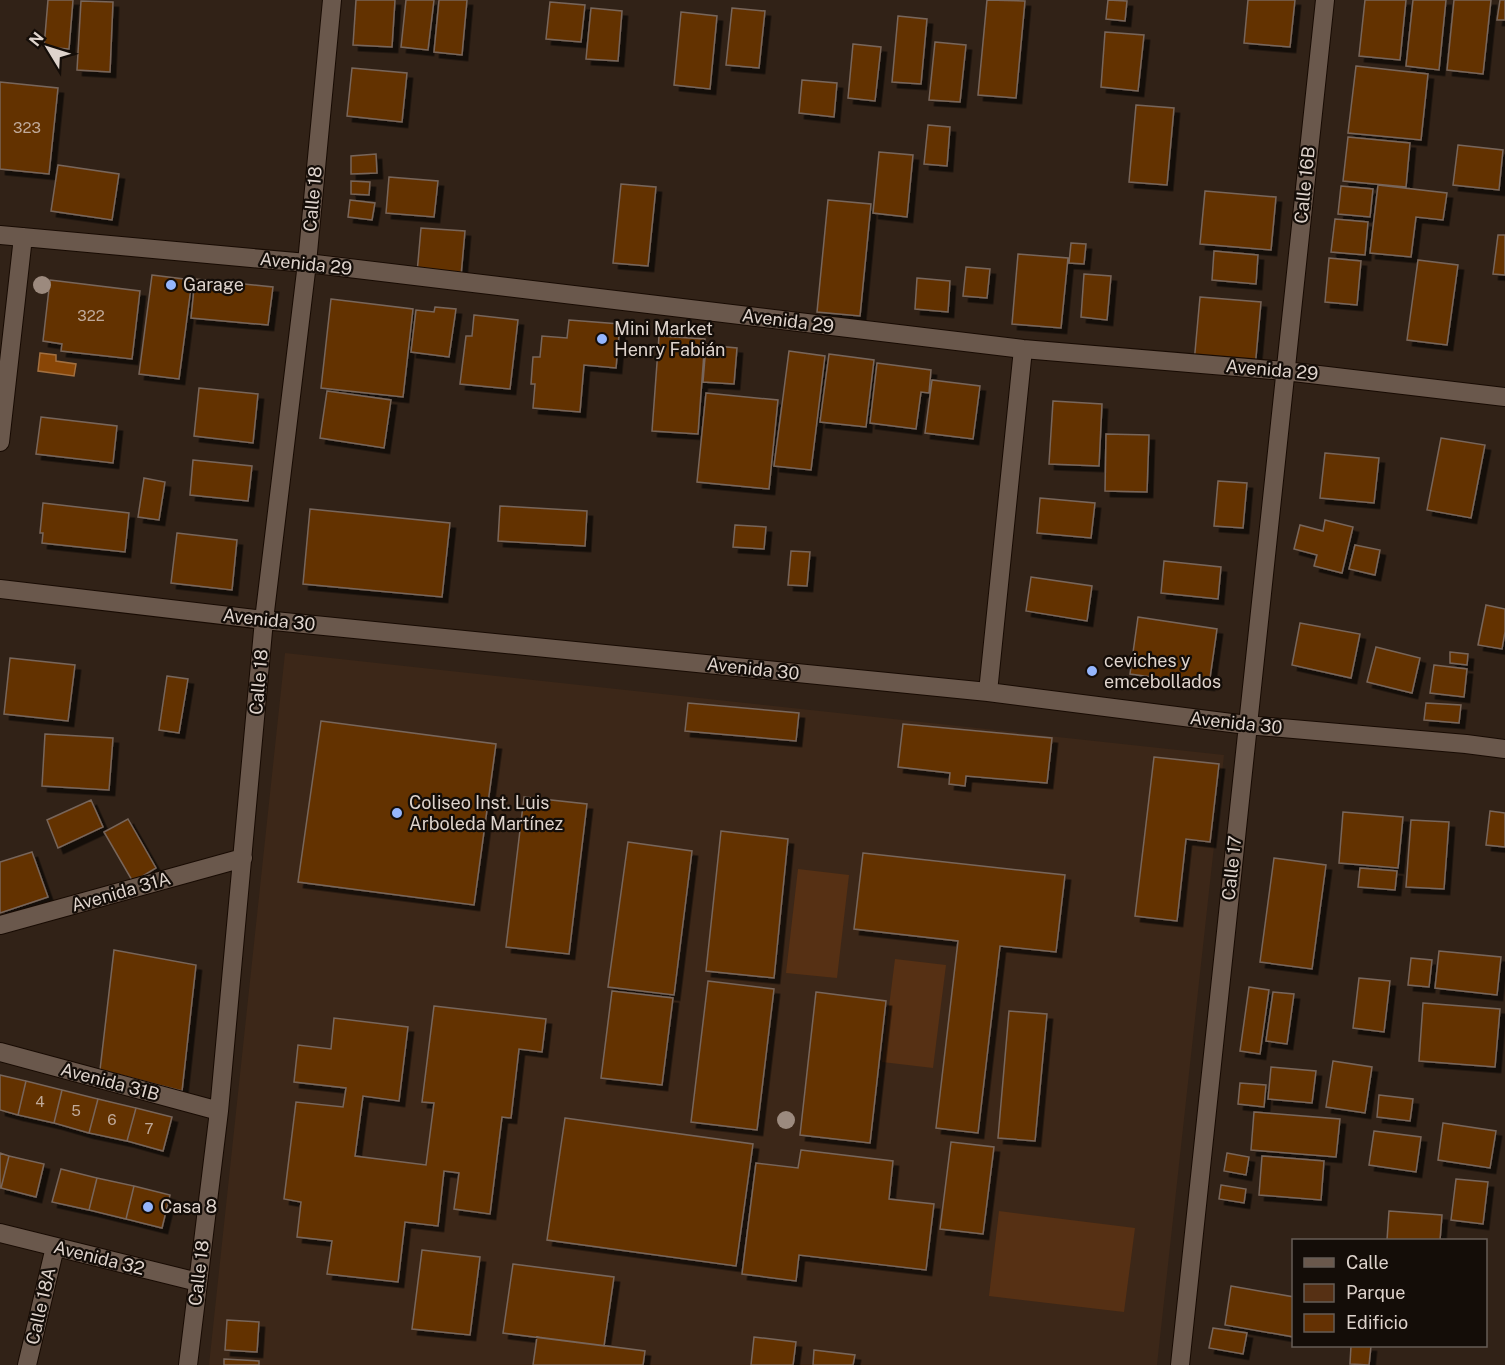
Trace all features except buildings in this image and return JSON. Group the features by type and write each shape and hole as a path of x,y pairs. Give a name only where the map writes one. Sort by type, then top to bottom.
{"street":[{"name":"Calle 18","path":"188,1365 219,1111 264,620 307,263 332,0"},
{"name":"Calle 16B","path":"1285,371 1325,0"},
{"name":"Avenida 29","path":"0,235 307,263 1023,350 1285,371 1505,397"},
{"path":"0,442 23,237"},
{"path":"988,692 1023,350"},
{"name":"Calle 17","path":"1180,1365 1285,371"},
{"name":"Avenida 30","path":"0,589 264,620 988,692 1247,725 1466,744 1505,750"},
{"name":"Avenida 31A","path":"0,926 243,858"},
{"name":"Avenida 31B","path":"0,1052 219,1111"},
{"name":"Avenida 32","path":"0,1233 198,1282"},
{"name":"Calle 18A","path":"27,1365 55,1247"}],"shaded area":[{"path":"40,353 56,355 56,361 76,364 74,376 38,371"},
{"path":"285,653 1224,755 1157,1365 209,1365"}],"green space":[{"path":"798,869 849,875 837,978 786,973"},
{"path":"895,959 946,965 933,1068 882,1062"},
{"path":"999,1211 1135,1228 1124,1312 989,1296"}],"place":[{"name":"Garage","path":"171,285"},
{"name":"Mini Market Henry Fabián","path":"602,339"},
{"name":"ceviches y emcebollados","path":"1092,671"},
{"name":"Coliseo Inst. Luis Arboleda Martínez","path":"397,813"},
{"name":"Casa 8","path":"148,1207"}]}
